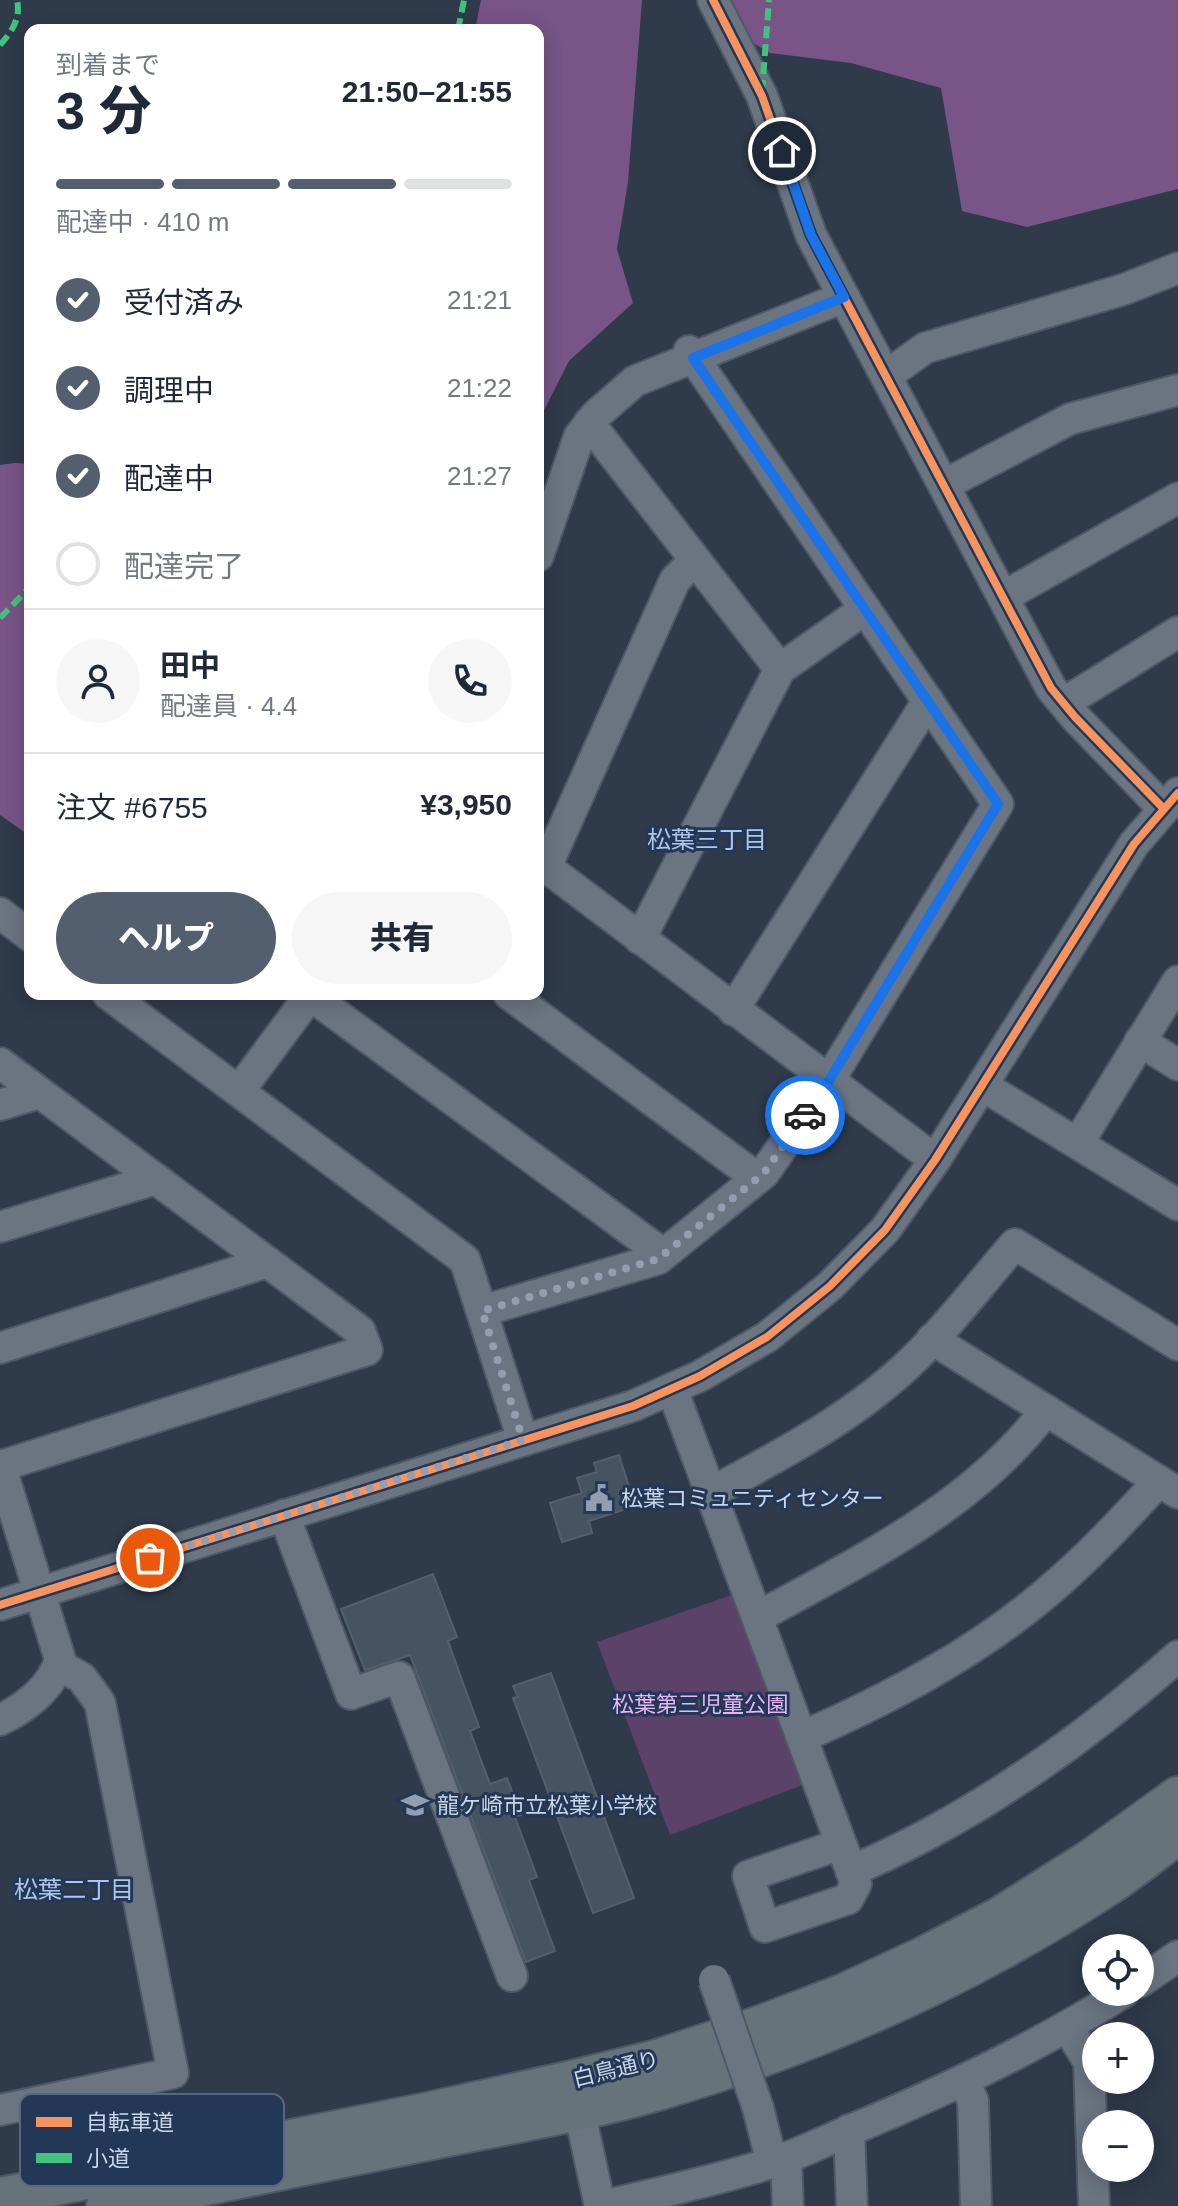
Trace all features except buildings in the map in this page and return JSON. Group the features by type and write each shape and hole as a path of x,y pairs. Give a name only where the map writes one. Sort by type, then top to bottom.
{"main road":[{"name":"白鳥通り","path":"284,2164 576,2095 654,2060 842,1994 999,1917 1092,1858 1178,1796"},
{"name":"白鳥通り","path":"284,2140 407,2116 576,2095 662,2090 750,2060 882,2010 1008,1947 1107,1887 1178,1835"},
{"name":"白鳥通り","path":"0,2197 55,2186"},
{"name":"白鳥通り","path":"106,2206 191,2186"}],"street":[{"path":"0,1605 633,1406 672,1389 767,1337 861,1257 885,1230 983,1086 1105,887 1134,844 1170,800 1051,688 811,235 762,96 713,0"},
{"path":"886,376 925,348 1125,289 1178,268"},
{"path":"544,539 579,437 618,394 635,381 691,354 844,297"},
{"path":"482,1311 658,1259 764,1173 828,1082 998,804 691,354"},
{"path":"944,485 1070,419 1178,390"},
{"path":"589,423 780,669"},
{"path":"1003,597 1178,498"},
{"path":"544,860 675,580 695,560"},
{"path":"640,939 780,669 865,609"},
{"path":"1064,703 1178,632"},
{"path":"733,1010 928,701"},
{"path":"544,866 935,1160"},
{"path":"0,913 24,931"},
{"path":"1078,1143 1178,981"},
{"path":"116,1000 465,1260 523,1440"},
{"path":"239,1091 306,1000"},
{"path":"317,1000 663,1254"},
{"path":"517,1000 757,1178"},
{"path":"1140,1041 1178,1065"},
{"path":"0,1063 360,1331 367,1350 0,1466 58,1648 59,1665 52,1681 16,1712 0,1720"},
{"path":"983,1086 1178,1205"},
{"path":"0,1105 40,1093"},
{"path":"0,1227 156,1179"},
{"path":"712,1492 791,1450 874,1392 917,1357 1015,1244 1178,1345"},
{"path":"0,1348 267,1262"},
{"path":"802,1737 873,1705 985,1639 1045,1594 1127,1516 1169,1487 932,1339"},
{"path":"672,1389 846,1858 888,1855 992,1797 1087,1730 1178,1656"},
{"path":"758,1617 872,1554 926,1520 972,1485 1028,1434 1046,1410"},
{"path":"284,1515 351,1694 399,1677 512,1976"},
{"path":"59,1665 82,1678 100,1703 173,2073 75,2094"},
{"path":"1154,1976 1175,1966"},
{"path":"714,1980 779,2160 788,2206"},
{"path":"576,2095 601,2206 720,2192 779,2160 964,2081 1068,2028 1102,2006"},
{"path":"1068,2028 1089,2062 1094,2206"},
{"path":"964,2081 973,2101 976,2206"},
{"path":"0,2110 20,2106"},
{"path":"849,2130 852,2206"}],"green space":[{"name":"松葉第三児童公園","path":"740,1592 808,1783 670,1835 597,1642"}],"shaded area":[{"path":"481,0 642,0 628,182 617,249 633,303 569,361 544,410 544,24 476,24"},
{"path":"727,0 1178,0 1178,189 1027,227 962,211 941,88 851,63 770,53 748,40"},
{"path":"24,464 24,832 0,815 0,465"}],"marked path":[{"path":"0,45 14,24 18,13 17,0"},
{"path":"459,24 464,0"},
{"path":"762,92 769,0"},
{"path":"0,618 24,593"}],"cycle path":[{"path":"713,0 762,96 811,235 1051,688 1163,808"},
{"path":"0,1605 633,1406 700,1376 767,1337 830,1286 885,1230 935,1160 1134,844 1178,793"}],"way so far":[{"path":"150,1558 523,1440 482,1311 658,1259 764,1173 805,1115"}],"place":[{"name":"松葉コミュニティセンター","path":"599,1498"},
{"name":"龍ケ崎市立松葉小学校","path":"415,1805"}],"district":[{"name":"松葉三丁目","path":"707,839"},
{"name":"松葉二丁目","path":"74,1889"}],"route":[{"path":"782,151 811,235 844,297 693,358 998,804 805,1115"}]}
